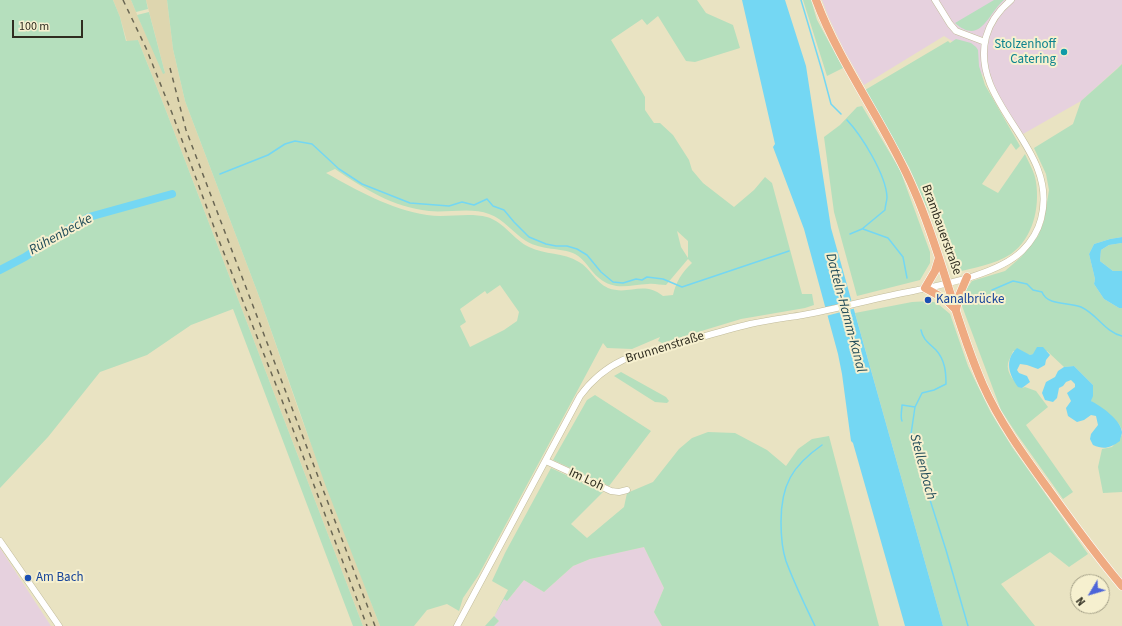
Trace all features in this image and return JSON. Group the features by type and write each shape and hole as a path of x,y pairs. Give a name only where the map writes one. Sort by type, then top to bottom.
{"main road":[{"name":"Brambauerstraße","path":"816,0 836,47 908,177 925,215 972,359 984,387 1011,436 1084,538 1122,586"},
{"path":"939,257 935,271 925,288 945,300 956,310"},
{"path":"956,310 959,296 967,277"}],"street":[{"path":"935,0 956,31 985,42"},
{"name":"Brunnenstraße","path":"457,626 584,391 594,380 617,363 644,353 750,324 815,313 947,283 987,271 1004,264 1022,251 1037,229 1043,212 1044,201 1042,182 1029,150 988,80 984,60 987,32 995,17 1011,0"},
{"name":"Im Loh","path":"546,461 611,492 627,490"},
{"path":"0,541 58,626"}],"shaded area":[{"path":"113,0 131,0 165,73 146,0 167,0 173,49 185,101 260,299 301,417 380,626 363,626 138,40 127,42 120,17"},
{"path":"822,0 1122,0 1122,64 1081,101 1023,134 965,49 944,36 864,85 844,50"},
{"path":"644,547 664,588 654,612 662,626 494,626 499,621 494,617 504,598 507,601 524,580 544,592 573,566 590,559"},
{"path":"0,548 51,626 0,626"}],"green space":[{"path":"0,0 113,0 120,17 126,41 138,40 363,626 353,626 233,309 191,325 147,355 100,372 48,437 0,488"},
{"path":"131,0 146,0 148,9 136,12"},
{"path":"167,0 697,0 706,13 733,25 740,48 695,62 686,61 658,16 647,25 642,19 611,40 645,97 645,110 654,123 660,123 673,135 689,160 692,170 703,183 734,207 754,190 765,177 772,183 802,294 812,294 814,305 805,308 741,319 662,343 658,341 660,337 632,349 607,348 603,343 478,576 463,598 459,611 447,604 427,610 414,626 380,626 325,484 260,299 185,101 173,49","holes":["335,169 379,196 403,206 429,211 475,211 494,216 521,238 532,244 545,248 563,250 579,256 599,278 610,285 666,285 688,259 692,263 680,278 673,295 663,296 656,291 649,289 616,290 608,288 579,262 567,257 535,250 518,240 493,219 472,215 427,215 387,204 362,193 326,173","677,231 688,241 688,258 681,247","500,285 519,312 517,321 504,330 470,347 460,326 466,322 460,309 485,291 487,294"]},
{"path":"803,0 811,0 817,20 843,68 827,76"},
{"path":"994,0 1004,0 978,29 971,31 964,29 955,23"},
{"path":"149,12 165,73 163,74 137,15"},
{"path":"956,39 971,43 978,50 979,66 985,85 1020,146 1016,150 1011,143 982,184 998,193 1025,154 1035,179 1037,202 1036,212 1030,231 1025,240 1011,254 990,264 953,273 933,221 909,167 865,90 948,41 950,43"},
{"path":"1122,64 1122,237 1094,244 1089,254 1095,279 1094,284 1104,299 1119,308 1122,308 1122,430 1119,424 1091,401 1093,385 1074,366 1064,367 1047,351 1030,355 1013,351 1008,363 1008,370 1014,381 1022,388 1025,387 1036,391 1048,407 1026,425 1073,492 1063,499 1001,410 962,306 965,291 972,281 1005,271 1021,257 1038,236 1044,221 1049,190 1046,174 1034,148 1073,124 1081,101"},
{"path":"862,106 900,170 930,252 930,263 920,280 857,296 834,212 824,137 840,125 857,107"},
{"path":"1122,243 1122,271 1113,271 1100,261 1101,250 1109,245"},
{"path":"930,301 937,303 950,314 968,366 991,413 1012,447 1088,554 1069,567 1050,552 1001,584 1035,626 943,626 855,313 912,302"},
{"path":"621,372 666,397 669,401 667,403 655,402 614,376"},
{"path":"595,395 651,431 609,486 553,460 587,400"},
{"path":"708,432 735,433 767,450 786,466 798,449 812,439 829,436 879,626 662,626 654,612 664,588 644,547 590,559 573,566 544,592 524,580 507,601 504,599 494,616 508,590 492,581 505,553 551,468 603,492 571,524 587,538 624,507 627,493 653,482 679,449 692,438"},
{"path":"1122,435 1122,492 1103,493 1098,467 1102,449 1112,447"},
{"path":"494,616 499,621 494,626 485,626"}],"water":[{"name":"Datteln-Hamm-Kanal","path":"742,0 785,0 806,66 831,228 943,626 905,626 853,443 851,441 838,354 804,229 773,147 775,144"},
{"path":"1122,237 1122,243 1109,245 1101,250 1100,261 1113,271 1122,271 1122,308 1119,308 1104,299 1094,284 1095,279 1089,254 1094,244"},
{"path":"1037,347 1043,347 1050,355 1046,360 1045,365 1038,369 1020,364 1017,370 1019,373 1027,376 1030,382 1022,388 1018,387 1010,373 1010,357 1017,348 1030,355 1033,354"},
{"path":"1074,366 1093,385 1093,396 1091,401 1110,414 1121,427 1122,432 1120,441 1107,448 1093,445 1090,439 1091,434 1098,425 1096,416 1091,415 1084,420 1077,422 1068,416 1066,408 1071,401 1067,393 1075,387 1075,384 1071,380 1059,388 1057,398 1053,402 1045,400 1042,393 1046,382 1055,377 1058,371 1064,367"}],"pier":[{"path":"853,300 856,308 826,316 824,308"}],"waterway":[{"path":"801,0 831,104 841,114"},
{"path":"847,120 866,146 878,167 886,188 887,197 885,210 862,229 850,234"},
{"path":"220,174 268,155 285,144 295,141 312,144 339,169 362,184 410,203 449,206 462,202 474,205 487,199 493,206 504,210 529,237 546,244 567,246 577,249 587,255 601,272 613,282 623,283 636,279 642,280 647,277 663,279 682,287 789,251"},
{"name":"Rühenbecke","path":"0,270 25,257 89,217 172,194"},
{"name":"Stellenbach","path":"863,229 888,238 903,257 907,278"},
{"path":"992,290 1013,281 1027,284 1033,290 1042,292 1049,300 1076,305 1087,310 1111,331 1122,336"},
{"name":"Stellenbach","path":"921,330 925,339 936,350 943,362 946,384 934,390 922,393 915,407 911,434 968,626"},
{"path":"902,421 902,405 915,407"},
{"path":"815,626 786,561 782,542 781,522 783,497 790,478 803,461 822,445"}],"railway":[{"path":"123,0 146,48 172,113 218,238 280,395 367,626"},
{"path":"170,68 186,130 375,626"}],"place":[{"name":"Stolzenhoff Catering","path":"1064,52"},
{"name":"Kanalbrücke","path":"928,300"},
{"name":"Am Bach","path":"28,578"}]}
